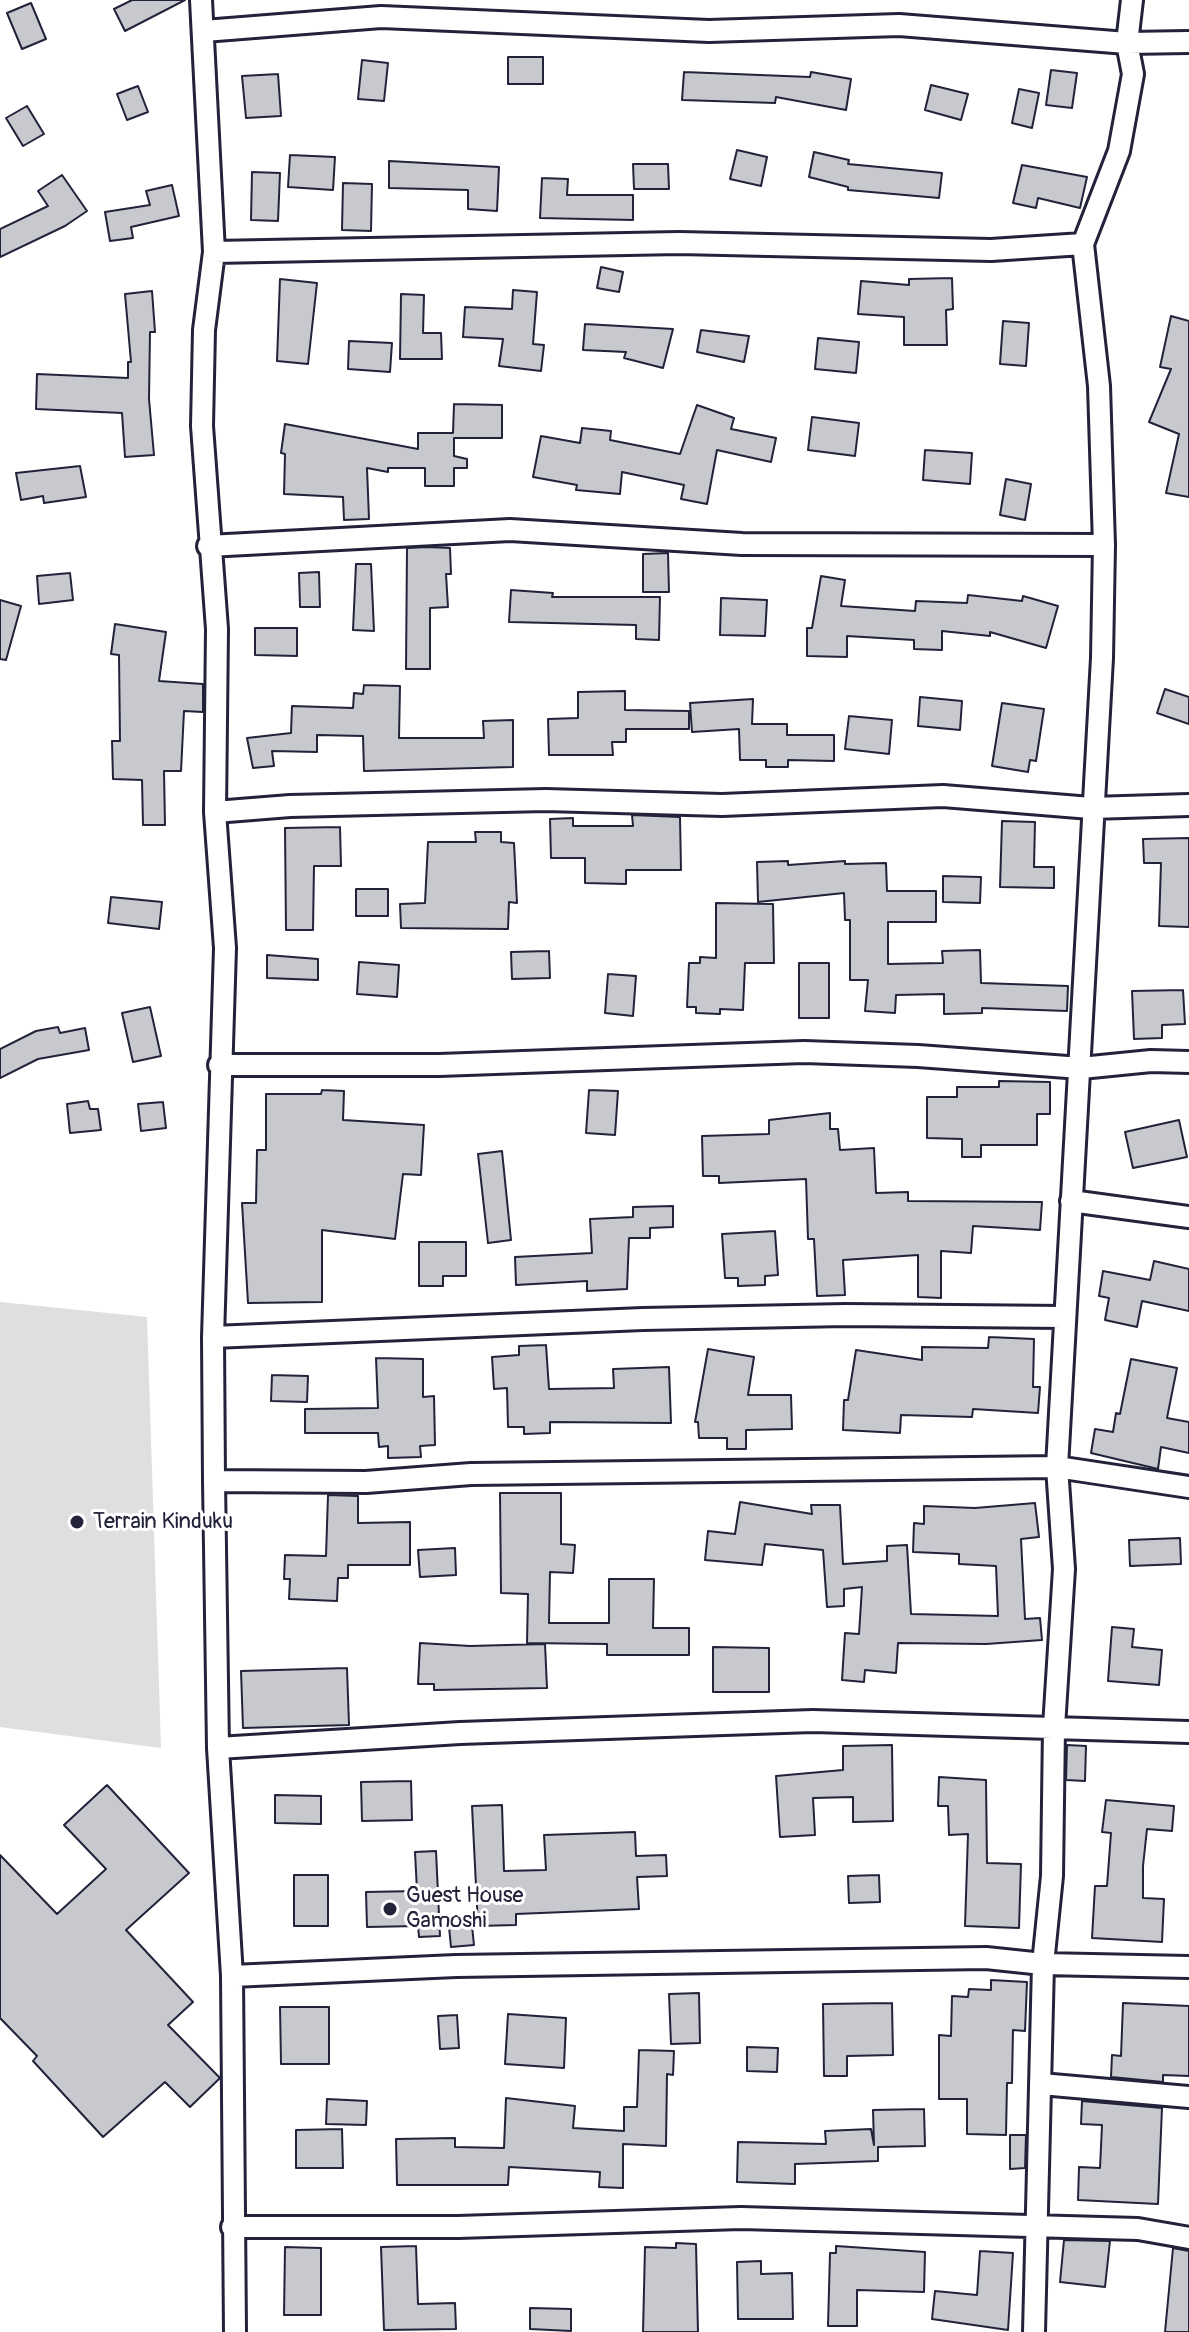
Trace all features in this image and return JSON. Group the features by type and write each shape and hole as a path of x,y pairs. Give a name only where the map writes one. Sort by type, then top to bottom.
{"street":[{"path":"201,0 214,252 204,330 202,426 208,546 217,629 215,812 225,948 213,1337 214,1481 218,1748 232,1976 235,2332"},
{"path":"1034,2332 1043,1964 1052,1876 1054,1727 1064,1569 1057,1467 1081,1068 1091,808 1102,658 1104,545 1099,386 1083,244 1119,151 1133,74 1127,43 1132,0"},
{"path":"204,31 381,17 709,31 899,25 1127,43 1189,42"},
{"path":"214,252 679,243 991,250 1083,244"},
{"path":"208,546 510,530 742,544 1104,545"},
{"path":"215,812 290,806 531,800 722,805 943,796 1091,808 1189,805"},
{"path":"219,1065 439,1065 804,1052 918,1056 1081,1068 1151,1061 1189,1062"},
{"path":"1071,1201 1189,1217"},
{"path":"213,1337 658,1319 1065,1317"},
{"path":"214,1481 366,1482 471,1474 1057,1467 1189,1487"},
{"path":"218,1748 661,1725 813,1721 1189,1732"},
{"path":"232,1976 678,1961 986,1958 1043,1964 1189,1967"},
{"path":"1041,2084 1189,2097"},
{"path":"232,2227 458,2227 741,2218 1138,2229 1189,2238"}],"shaded area":[{"name":"Terrain Kinduku","path":"0,1302 147,1317 161,1748 0,1727"}],"building":[{"path":"132,0 185,0 125,31 114,9"},
{"path":"31,3 46,39 22,49 7,13"},
{"path":"508,57 543,57 543,84 508,84"},
{"path":"362,60 388,63 384,101 358,99"},
{"path":"1051,70 1077,73 1072,108 1046,105"},
{"path":"684,72 810,77 811,72 851,79 846,110 776,97 775,103 682,100"},
{"path":"278,74 281,116 246,118 242,76"},
{"path":"931,85 968,94 961,120 925,110"},
{"path":"138,86 148,112 127,120 117,94"},
{"path":"1019,89 1039,93 1032,128 1012,123"},
{"path":"27,106 44,134 23,146 6,118"},
{"path":"737,150 767,157 761,186 730,179"},
{"path":"814,152 849,160 848,164 942,173 939,198 848,190 848,187 809,177"},
{"path":"290,155 335,157 333,190 288,187"},
{"path":"389,161 499,167 497,211 468,209 468,190 389,188"},
{"path":"633,164 668,164 669,189 634,189"},
{"path":"1022,165 1087,177 1080,208 1038,198 1036,208 1013,203"},
{"path":"252,172 280,173 278,221 251,220"},
{"path":"62,175 87,211 65,226 0,257 0,229 48,206 38,191"},
{"path":"542,178 568,179 567,195 633,195 633,220 540,218"},
{"path":"343,183 372,184 371,231 342,230"},
{"path":"172,185 179,216 131,227 133,238 110,241 105,212 150,205 146,191"},
{"path":"601,267 623,272 619,292 597,288"},
{"path":"952,278 953,309 946,310 947,345 904,345 904,317 858,314 861,281 909,285 909,279"},
{"path":"280,279 317,283 308,364 277,361"},
{"path":"513,290 537,292 533,344 544,345 541,371 499,366 503,339 463,337 465,307 512,309"},
{"path":"152,291 155,332 150,332 149,399 154,455 125,457 122,413 36,409 37,374 128,378 128,362 131,362 125,294"},
{"path":"401,294 424,295 423,333 441,333 442,359 400,359"},
{"path":"1171,316 1189,321 1189,497 1166,493 1179,434 1149,422 1171,369 1160,367"},
{"path":"1003,321 1029,323 1026,366 1000,364"},
{"path":"585,324 673,329 663,368 624,358 626,352 583,350"},
{"path":"701,330 749,336 744,362 697,352"},
{"path":"818,338 859,342 856,373 815,369"},
{"path":"349,341 392,343 390,372 348,369"},
{"path":"454,404 502,405 502,438 454,438 454,456 467,459 467,468 454,468 454,486 425,486 425,468 388,468 388,472 367,468 369,519 344,520 343,497 284,494 285,454 281,453 285,424 418,449 418,433 453,433"},
{"path":"697,405 734,418 731,429 776,438 771,462 717,450 707,504 681,499 684,485 622,472 620,494 576,490 577,485 533,477 541,436 580,443 582,428 611,431 610,440 680,454"},
{"path":"812,417 859,423 855,456 808,450"},
{"path":"925,450 972,453 970,484 923,480"},
{"path":"80,466 86,497 44,503 43,496 21,500 16,473"},
{"path":"1006,479 1031,484 1025,520 1000,515"},
{"path":"407,548 450,548 451,574 446,574 448,607 430,608 430,669 406,669"},
{"path":"668,553 669,592 643,592 643,554"},
{"path":"356,564 371,564 374,631 353,630"},
{"path":"319,572 320,607 300,607 299,573"},
{"path":"70,573 73,600 39,604 37,576"},
{"path":"821,576 845,580 841,606 915,611 916,601 967,603 968,595 1022,601 1023,596 1058,606 1046,648 990,632 990,636 942,631 942,650 914,649 914,640 847,636 847,657 807,656 807,628 812,628"},
{"path":"511,590 553,593 552,597 660,597 659,640 636,639 636,625 509,622"},
{"path":"721,598 767,600 765,636 720,635"},
{"path":"0,600 21,606 6,660 0,659"},
{"path":"115,624 166,632 159,681 203,684 203,712 184,711 181,771 164,771 165,825 143,825 142,780 113,779 112,741 120,741 119,655 111,654"},
{"path":"255,628 297,628 297,656 255,655"},
{"path":"364,685 400,686 399,738 484,738 483,721 513,720 513,767 364,771 363,736 317,735 317,752 272,751 274,766 253,768 247,738 291,733 292,706 353,708 354,693 363,694"},
{"path":"1165,689 1189,697 1189,724 1157,713"},
{"path":"625,691 625,710 689,711 689,729 626,729 626,742 612,742 613,755 549,755 548,719 578,718 578,692"},
{"path":"920,697 962,701 960,730 918,726"},
{"path":"753,699 752,724 787,724 787,735 834,735 834,761 788,760 788,767 766,767 766,760 740,760 739,729 692,732 690,703"},
{"path":"1002,703 1044,709 1036,761 1030,760 1028,772 992,766"},
{"path":"849,716 892,720 889,754 845,749"},
{"path":"632,815 680,817 681,870 626,870 626,884 585,883 585,858 551,858 550,819 573,818 573,826 633,826"},
{"path":"1002,821 1035,822 1034,867 1054,867 1054,888 1000,887"},
{"path":"340,827 341,866 314,866 313,930 286,930 285,828"},
{"path":"475,832 501,832 501,842 514,843 517,903 509,902 508,929 401,928 400,904 425,903 428,842 476,842"},
{"path":"1189,838 1189,927 1159,926 1161,863 1144,863 1143,839"},
{"path":"788,861 788,865 845,861 845,864 886,863 887,891 936,891 936,922 888,922 888,964 943,963 942,951 980,950 981,983 1068,986 1067,1011 982,1008 982,1013 944,1014 944,994 896,995 895,1013 865,1011 868,980 850,980 850,920 845,920 844,893 758,902 757,862"},
{"path":"943,876 981,877 980,903 943,902"},
{"path":"356,889 388,889 388,916 356,916"},
{"path":"111,897 162,902 159,929 108,923"},
{"path":"716,903 773,904 774,963 745,963 743,1010 720,1009 720,1014 696,1013 696,1007 687,1007 689,963 700,963 700,957 716,958"},
{"path":"549,951 550,978 512,979 511,952"},
{"path":"267,955 318,959 318,980 267,978"},
{"path":"359,962 399,965 397,997 357,994"},
{"path":"799,963 829,963 829,1018 799,1018"},
{"path":"608,974 636,976 633,1016 605,1013"},
{"path":"1183,990 1185,1024 1162,1025 1162,1038 1134,1039 1132,991"},
{"path":"150,1007 161,1056 133,1062 122,1013"},
{"path":"58,1027 60,1033 85,1028 89,1050 38,1059 0,1078 0,1049 36,1031"},
{"path":"999,1081 1050,1082 1050,1114 1037,1114 1037,1145 981,1145 981,1157 962,1157 962,1139 927,1138 927,1097 957,1097 957,1087 999,1087"},
{"path":"322,1090 344,1091 343,1120 424,1125 421,1175 403,1174 395,1239 322,1230 322,1302 248,1303 242,1203 256,1203 257,1150 266,1150 266,1094 321,1094"},
{"path":"589,1090 618,1091 615,1135 586,1133"},
{"path":"88,1101 90,1109 98,1109 101,1130 70,1133 67,1104"},
{"path":"163,1102 166,1128 141,1131 138,1104"},
{"path":"830,1113 830,1129 838,1129 840,1150 874,1148 876,1193 908,1192 908,1201 1042,1202 1040,1230 973,1226 971,1253 941,1251 941,1298 918,1297 918,1255 843,1260 845,1295 817,1296 814,1239 808,1239 806,1179 719,1183 719,1176 703,1176 702,1136 769,1134 769,1120"},
{"path":"1179,1120 1187,1157 1133,1168 1125,1132"},
{"path":"502,1151 511,1240 488,1243 478,1154"},
{"path":"673,1206 673,1227 650,1228 650,1238 629,1238 627,1289 587,1291 587,1281 516,1285 515,1257 592,1253 590,1219 633,1217 633,1207"},
{"path":"775,1231 778,1275 765,1276 765,1285 738,1286 738,1278 725,1278 722,1234"},
{"path":"419,1242 466,1242 466,1276 443,1276 443,1286 419,1286"},
{"path":"1154,1261 1189,1269 1189,1311 1142,1301 1137,1327 1105,1320 1109,1298 1099,1296 1103,1271 1150,1280"},
{"path":"989,1337 1034,1339 1033,1387 1040,1387 1038,1413 973,1409 972,1417 901,1415 900,1433 843,1430 844,1400 848,1400 856,1350 922,1360 922,1347 988,1348"},
{"path":"546,1345 549,1389 614,1388 613,1369 669,1367 671,1423 550,1422 550,1433 524,1434 524,1427 508,1427 507,1388 494,1389 492,1357 519,1355 519,1346"},
{"path":"708,1349 754,1357 748,1395 791,1395 792,1429 746,1430 746,1449 727,1449 727,1438 699,1438 698,1422 695,1422"},
{"path":"376,1358 423,1359 423,1397 434,1396 435,1445 420,1446 421,1457 388,1458 388,1446 379,1447 378,1433 305,1433 305,1409 378,1408"},
{"path":"1131,1359 1177,1368 1167,1418 1189,1422 1189,1453 1161,1447 1158,1469 1091,1453 1095,1429 1113,1432 1116,1413 1120,1414"},
{"path":"272,1375 308,1376 307,1402 271,1401"},
{"path":"500,1493 561,1493 561,1544 575,1545 573,1573 550,1572 549,1623 609,1623 609,1579 654,1579 653,1628 689,1628 689,1655 607,1655 607,1644 527,1643 528,1594 501,1593"},
{"path":"328,1495 358,1496 358,1523 410,1522 410,1565 348,1565 348,1578 338,1578 337,1601 289,1599 290,1579 284,1579 285,1555 326,1556"},
{"path":"740,1502 812,1514 811,1505 840,1505 843,1564 887,1561 887,1546 907,1545 911,1614 998,1616 996,1566 959,1564 959,1554 913,1552 914,1523 924,1524 924,1506 975,1508 1035,1503 1039,1537 1021,1539 1025,1619 1040,1618 1042,1640 986,1644 898,1643 896,1673 865,1670 864,1682 842,1680 845,1633 859,1634 862,1587 844,1589 844,1606 827,1607 823,1550 765,1544 762,1565 705,1560 708,1531 735,1534"},
{"path":"1180,1538 1181,1564 1130,1566 1129,1540"},
{"path":"455,1548 456,1575 420,1577 418,1550"},
{"path":"1112,1627 1134,1629 1132,1647 1162,1650 1159,1685 1108,1681"},
{"path":"420,1643 470,1646 545,1644 547,1688 434,1690 434,1684 418,1684"},
{"path":"713,1647 769,1648 769,1692 713,1692"},
{"path":"347,1668 349,1725 243,1728 241,1671"},
{"path":"892,1745 893,1821 853,1822 853,1797 813,1798 815,1835 780,1837 776,1776 843,1770 843,1746"},
{"path":"1067,1745 1086,1746 1085,1781 1066,1780"},
{"path":"939,1777 986,1780 987,1863 1021,1864 1019,1928 965,1926 968,1834 949,1835 948,1806 938,1806"},
{"path":"411,1781 412,1820 362,1821 361,1782"},
{"path":"107,1785 189,1873 126,1930 193,2002 168,2025 220,2078 190,2107 165,2082 103,2137 33,2061 37,2056 0,2018 0,1855 57,1914 106,1869 64,1825"},
{"path":"275,1795 321,1796 321,1824 275,1823"},
{"path":"1106,1800 1174,1806 1172,1831 1147,1829 1143,1866 1143,1898 1164,1899 1162,1942 1092,1938 1095,1886 1107,1886 1111,1833 1102,1832"},
{"path":"502,1805 504,1871 546,1870 544,1835 635,1832 636,1856 666,1855 667,1876 637,1877 639,1909 516,1914 516,1925 478,1926 472,1806"},
{"path":"436,1851 440,1936 419,1937 418,1926 367,1927 366,1892 417,1891 415,1852"},
{"path":"294,1875 328,1875 328,1926 294,1926"},
{"path":"879,1875 880,1902 849,1903 848,1876"},
{"path":"472,1926 474,1945 451,1947 449,1927"},
{"path":"991,1980 1027,1982 1025,2031 1013,2030 1012,2083 1007,2083 1006,2135 967,2134 967,2099 939,2099 939,2035 951,2036 952,1996 968,1997 969,1989 991,1990"},
{"path":"699,1993 700,2043 671,2044 669,1994"},
{"path":"892,2003 893,2055 847,2056 847,2076 824,2076 823,2004"},
{"path":"1123,2003 1189,2006 1189,2076 1163,2075 1163,2082 1111,2077 1112,2055 1121,2056"},
{"path":"280,2007 329,2007 329,2064 281,2064"},
{"path":"508,2014 566,2018 564,2068 505,2064"},
{"path":"457,2015 459,2048 440,2049 438,2016"},
{"path":"747,2047 778,2048 777,2072 747,2071"},
{"path":"639,2050 674,2051 673,2075 667,2074 666,2146 623,2144 623,2188 599,2187 600,2172 509,2167 508,2185 397,2185 396,2139 455,2138 455,2147 504,2148 506,2098 575,2106 573,2128 624,2131 624,2107 637,2107"},
{"path":"327,2099 367,2101 366,2125 326,2124"},
{"path":"1082,2101 1162,2108 1158,2204 1078,2200 1079,2167 1100,2168 1102,2125 1081,2124"},
{"path":"924,2109 925,2146 878,2147 878,2161 795,2164 795,2184 737,2182 738,2142 826,2144 825,2131 871,2129 874,2145 873,2110"},
{"path":"342,2129 343,2168 296,2168 296,2130"},
{"path":"1010,2135 1026,2135 1025,2168 1010,2169"},
{"path":"1064,2240 1110,2241 1105,2287 1060,2282"},
{"path":"676,2243 696,2244 698,2332 643,2332 645,2247 676,2248"},
{"path":"416,2246 418,2304 455,2303 456,2329 384,2330 381,2247"},
{"path":"836,2246 925,2252 924,2292 857,2290 857,2326 828,2326 830,2253 836,2253"},
{"path":"285,2247 321,2248 321,2315 284,2315"},
{"path":"1173,2248 1189,2251 1189,2332 1165,2332"},
{"path":"980,2251 1013,2253 1008,2330 932,2319 935,2291 977,2295"},
{"path":"761,2261 761,2274 792,2273 793,2319 738,2319 737,2262"},
{"path":"530,2308 571,2309 571,2331 530,2329"}],"place":[{"name":"Terrain Kinduku","path":"77,1522"},
{"name":"Guest House Gamoshi","path":"390,1909"}]}
